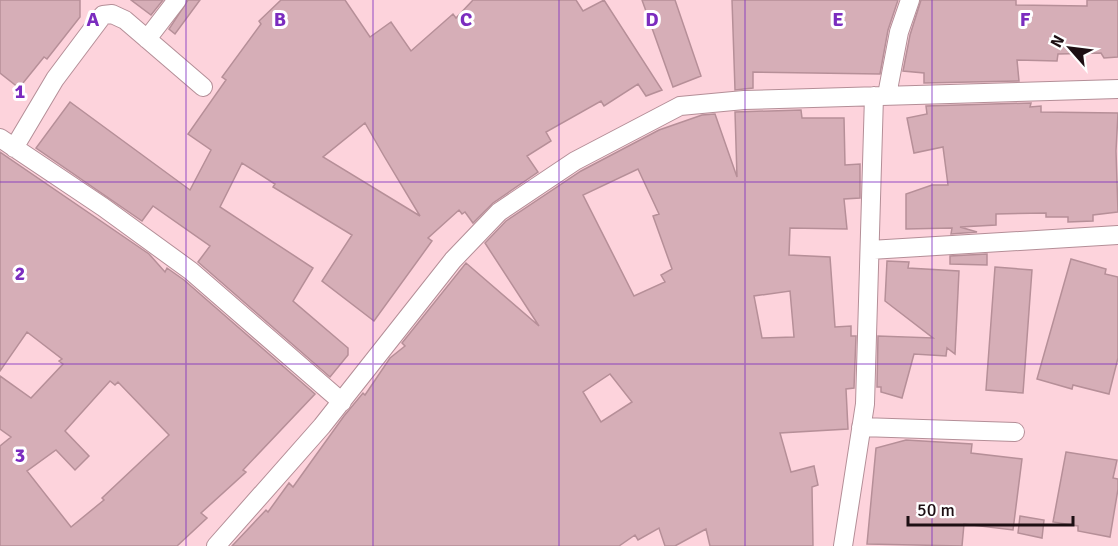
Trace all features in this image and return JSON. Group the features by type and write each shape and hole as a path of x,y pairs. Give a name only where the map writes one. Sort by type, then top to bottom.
{"street":[{"path":"147,39 177,0"},
{"path":"843,546 865,404 870,250 880,96 910,0"},
{"path":"203,87 125,20 112,14 103,15 7,143 103,207 191,271 342,402"},
{"path":"216,546 342,402 453,260 491,220 575,161 680,106 744,100 1118,89"},
{"path":"870,250 1118,235"},
{"path":"861,427 1015,432"}],"building":[{"path":"0,0 80,0 80,17 47,59 44,57 19,88 0,73"},
{"path":"131,0 163,0 151,15"},
{"path":"188,0 200,0 175,34 169,29"},
{"path":"281,0 345,0 370,37 391,22 411,51 453,14 456,18 473,0 576,0 583,11 604,0 662,90 646,96 638,84 604,106 601,101 546,132 551,141 527,156 538,172 493,203 473,223 465,212 462,214 459,210 428,238 432,241 374,321 322,281 352,235 273,187 275,184 242,163 220,207 313,268 293,301 348,348 348,355 330,377 198,262 210,246 153,206 142,221 36,148 70,102 190,190 211,150 188,134 226,80 222,77 261,24 259,21","holes":["365,123 420,216 323,157"]},
{"path":"642,0 675,0 701,76 673,87"},
{"path":"732,0 898,0 888,30 880,74 753,72 753,88 735,90"},
{"path":"921,0 1016,0 1016,5 1087,6 1087,0 1118,0 1118,57 1104,58 1101,53 1058,54 1057,61 1017,60 1019,81 924,83 924,73 903,71 910,35"},
{"path":"1031,103 1030,107 1041,106 1041,112 1118,113 1116,151 1118,212 1093,215 1093,221 1068,222 1068,217 1046,217 1046,213 996,214 996,225 960,227 977,232 951,234 952,228 906,229 906,194 932,185 948,185 943,147 914,153 907,118 927,114 926,106"},
{"path":"801,110 802,118 844,118 845,165 860,164 860,198 844,199 847,229 790,228 789,255 830,257 835,327 851,326 851,336 856,336 854,388 846,389 848,429 780,433 791,472 814,466 818,485 812,487 813,546 710,546 706,529 675,546 665,546 659,528 638,540 635,535 619,546 232,546 266,510 268,512 289,483 293,487 344,416 363,393 365,395 390,358 405,346 402,343 466,263 539,326 485,243 506,221 581,171 659,130 702,115 715,114 737,177 735,112","holes":["638,169 659,214 653,216 672,269 661,275 665,282 634,296 583,195","790,291 794,337 762,338 754,296","610,374 632,402 601,422 583,392"]},
{"path":"0,152 149,254 165,272 167,268 184,280 315,394 243,470 246,472 201,513 207,518 177,546 0,546 0,446 11,437 0,429 0,376 31,398 63,364 59,361 62,359 27,332 0,371","holes":["110,381 115,385 118,382 169,435 102,498 104,500 71,527 27,471 56,450 75,470 89,456 65,431"]},
{"path":"987,254 987,265 950,264 950,256"},
{"path":"1071,259 1106,269 1105,274 1118,277 1118,358 1109,394 1073,385 1072,389 1037,379"},
{"path":"887,261 909,262 908,268 959,271 955,354 947,348 946,356 914,354 902,398 881,392 881,387 877,387 878,336 933,338 885,301"},
{"path":"995,267 1032,270 1023,393 986,390"},
{"path":"906,440 972,444 971,453 1022,459 1013,530 964,524 962,546 867,544 876,448"},
{"path":"1066,452 1117,460 1113,478 1118,479 1118,489 1110,537 1078,531 1078,526 1053,522"},
{"path":"1020,516 1044,520 1042,538 1018,533"}]}
